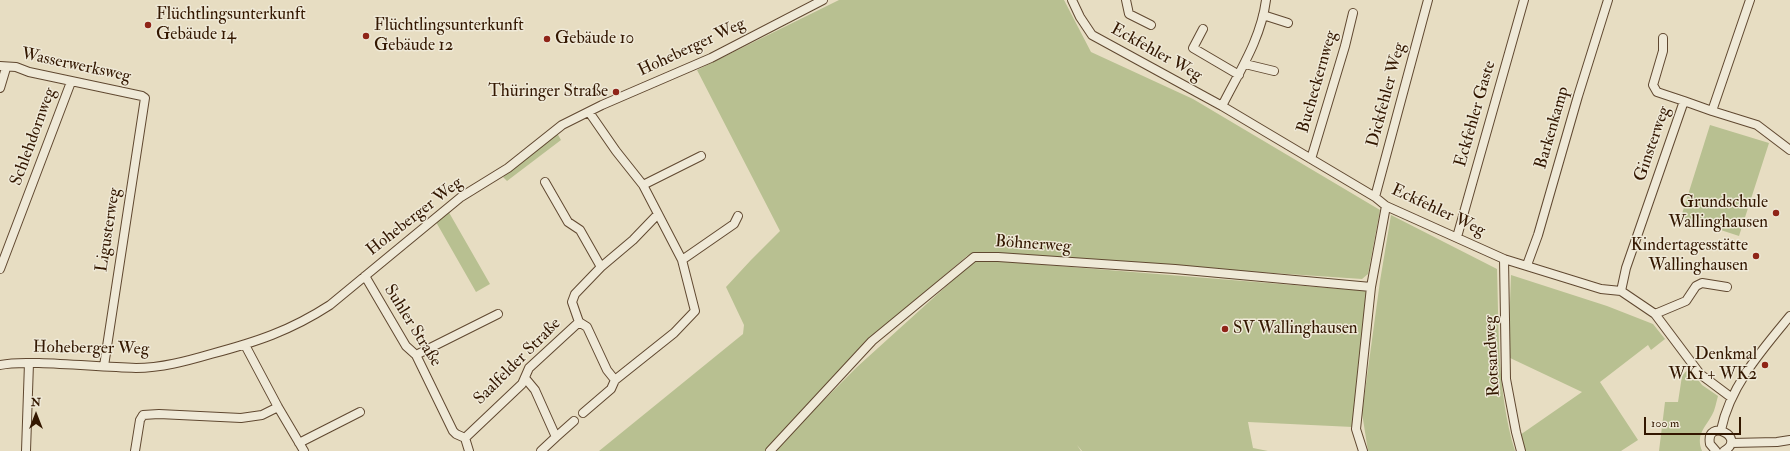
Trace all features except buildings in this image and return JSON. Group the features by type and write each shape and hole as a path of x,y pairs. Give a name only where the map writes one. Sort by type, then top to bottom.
{"street":[{"name":"Hoheberger Weg","path":"0,365 29,363 138,368 180,363 278,334 310,318 330,305 461,198 508,168 562,125 711,58 824,0"},
{"name":"Eckfehler Weg","path":"1072,0 1080,17 1092,35 1222,106 1375,197 1386,206 1504,259 1601,289 1620,291 1655,314 1700,374 1732,398"},
{"path":"1126,0 1129,14 1152,25"},
{"path":"1222,106 1245,64 1263,15 1266,0"},
{"name":"Dickfehler Weg","path":"1375,197 1428,0"},
{"name":"Eckfehler Gaste","path":"1457,237 1524,0"},
{"name":"Barkenkamp","path":"1527,265 1538,235 1578,96 1608,0"},
{"path":"1712,110 1750,0"},
{"name":"Bucheckernweg","path":"1312,159 1345,46 1353,13"},
{"path":"1263,15 1288,23"},
{"path":"1203,29 1193,48 1239,75"},
{"path":"1663,38 1663,51 1653,85 1656,92 1684,101"},
{"path":"1245,64 1274,71"},
{"path":"0,88 3,67"},
{"name":"Wasserwerksweg","path":"3,67 16,67 29,72 70,82 142,96 145,98"},
{"name":"Schlehdornweg","path":"0,269 70,82"},
{"name":"Ligusterweg","path":"104,366 145,98"},
{"name":"Ginsterweg","path":"1620,291 1626,268 1684,101 1757,125 1790,150"},
{"path":"583,413 611,389 616,380 674,333 695,311 682,260 643,185 616,151 589,112"},
{"path":"643,185 700,156"},
{"path":"545,182 568,222 580,230 601,267 633,240 658,214"},
{"path":"1363,451 1356,429 1371,287 1386,206"},
{"path":"682,260 734,224 738,216"},
{"name":"Böhnerweg","path":"770,451 872,340 974,257 998,257 1167,269 1371,287"},
{"name":"Rotsandweg","path":"1504,259 1506,379 1521,451"},
{"name":"Saalfelder Straße","path":"465,438 522,384 529,368 579,322 572,302 575,294 601,267"},
{"name":"Suhler Straße","path":"364,276 406,346 416,355 453,431 465,438"},
{"path":"1655,314 1686,301 1696,286 1702,284 1727,287"},
{"path":"416,355 498,314"},
{"path":"1721,430 1732,398 1744,375 1790,316"},
{"path":"579,322 587,327 606,370 616,380"},
{"path":"245,345 278,407 304,451"},
{"path":"26,451 29,363"},
{"path":"525,378 534,390 556,437"},
{"path":"135,451 140,420 143,415 159,414 240,418 262,415 278,407"},
{"path":"299,442 360,412"},
{"path":"541,451 574,421"},
{"path":"1716,451 1710,444 1710,437 1714,432 1721,430 1724,431 1730,436 1731,443"},
{"path":"465,438 469,451"},
{"path":"1724,451 1731,443 1777,442 1790,440"}],"green space":[{"path":"839,0 1064,0 1091,52 1193,99 1380,210 1368,274 1362,279 975,253 967,256 869,340 801,414 821,403 857,367 973,262 997,261 1367,291 1353,427 1248,422 1253,448 1268,451 1082,451 1077,445 1081,451 599,451 743,334 744,325 726,287 780,231 697,70"},
{"path":"1710,125 1769,143 1739,236 1681,217"},
{"path":"557,133 561,140 507,181 503,177"},
{"path":"447,209 490,284 476,292 436,222"},
{"path":"1391,215 1497,269 1502,384 1509,429 1515,451 1368,451 1362,413 1380,281"},
{"path":"1511,275 1607,306 1653,324 1665,339 1651,350 1648,345 1600,382 1638,440 1621,451 1525,451 1520,435 1582,392 1508,357"},
{"path":"1689,368 1702,385 1718,396 1715,409 1700,436 1702,451 1659,451 1665,402 1678,402 1682,376"}],"place":[{"name":"Flüchtlingsunterkunft Gebäude 14","path":"148,25"},
{"name":"Flüchtlingsunterkunft Gebäude 12","path":"366,36"},
{"name":"Gebäude 10","path":"547,39"},
{"name":"Thüringer Straße","path":"616,92"},
{"name":"Grundschule Wallinghausen","path":"1776,213"},
{"name":"Kindertagesstätte Wallinghausen","path":"1756,256"},
{"name":"SV Wallinghausen","path":"1225,329"},
{"name":"Denkmal WK1 + WK2","path":"1765,365"}]}
